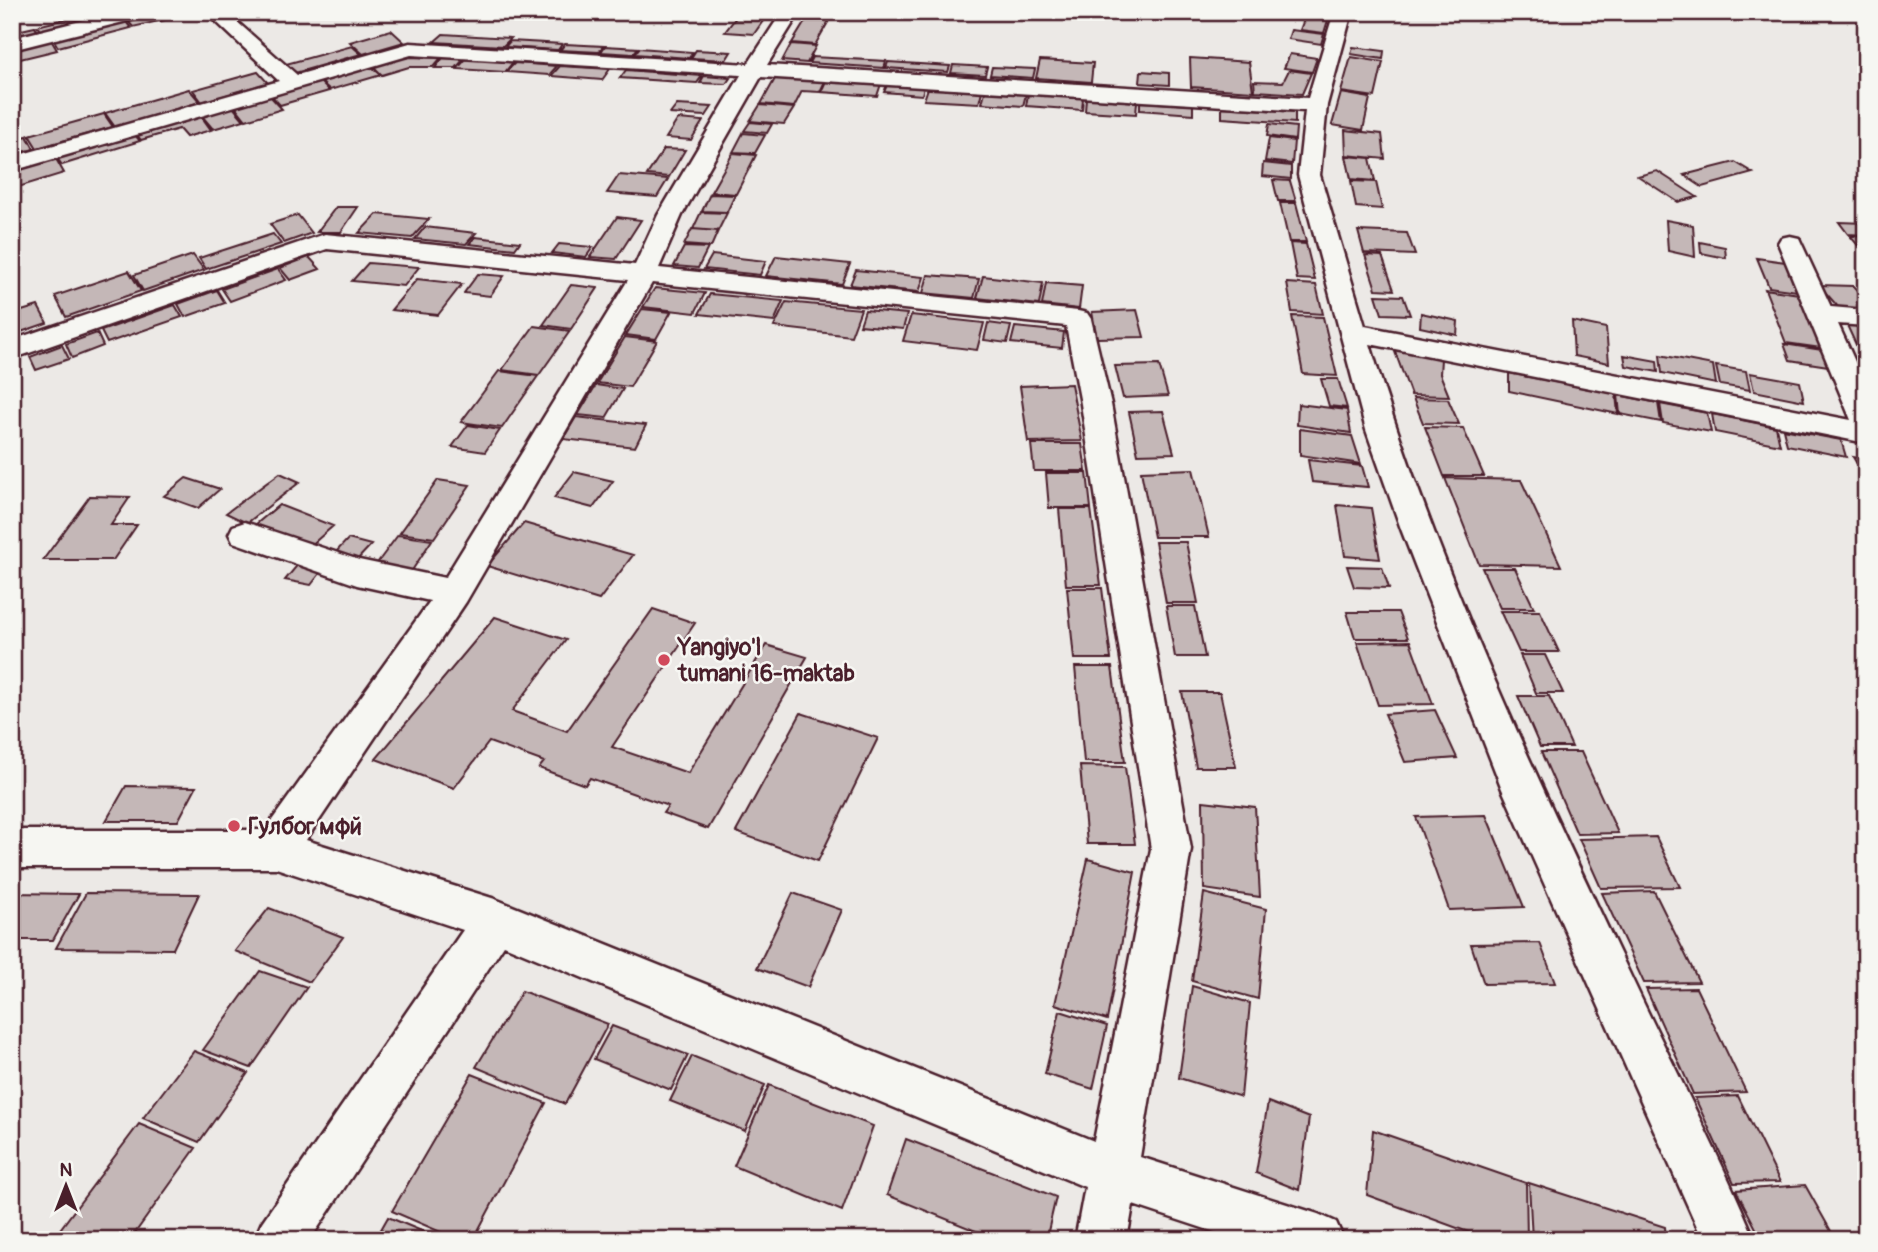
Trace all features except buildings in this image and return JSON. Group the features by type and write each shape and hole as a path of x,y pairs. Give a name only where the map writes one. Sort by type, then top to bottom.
{"street":[{"path":"12,44 141,12"},
{"path":"215,12 292,82"},
{"path":"276,849 454,593 644,274 670,215 791,12"},
{"path":"1343,12 1316,105 1309,175 1381,430 1417,528 1522,789 1729,1240"},
{"path":"12,164 410,49 1316,105"},
{"path":"12,349 325,241 1078,319 1096,404 1171,849 1101,1240"},
{"path":"1790,243 1866,420"},
{"path":"1820,314 1866,317"},
{"path":"1353,332 1866,433"},
{"path":"244,534 357,572 454,593"},
{"path":"12,849 276,849 495,919 1112,1173 1318,1240"},
{"path":"280,1240 495,919"}],"place":[{"name":"Yangiyo'l tumani 16-maktab","path":"664,660"},
{"name":"Гулбог мфй","path":"234,826"}]}
